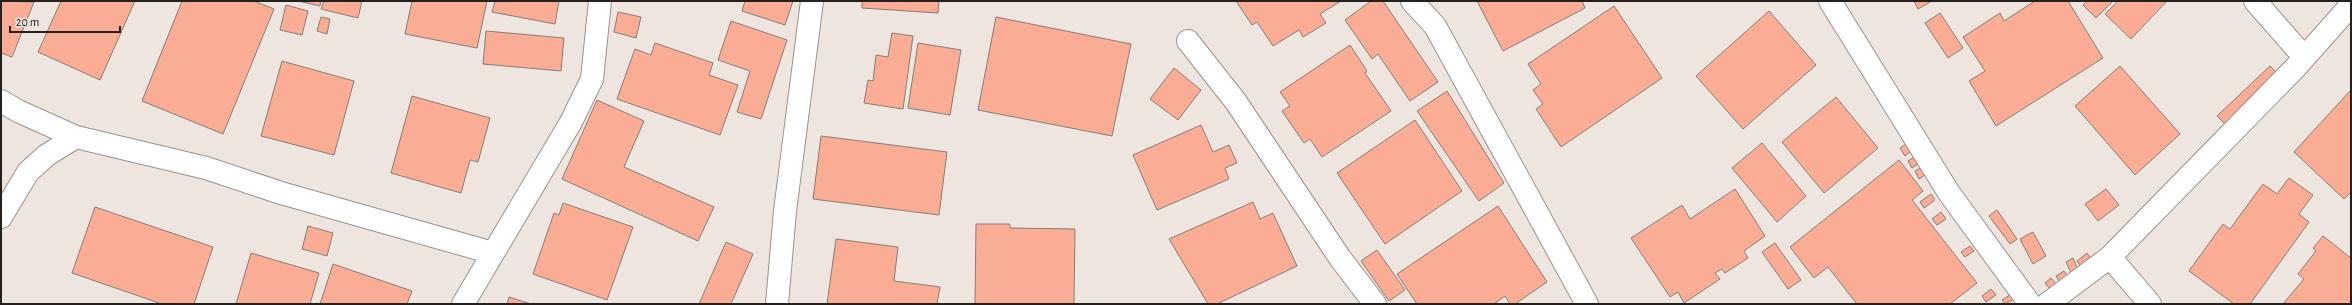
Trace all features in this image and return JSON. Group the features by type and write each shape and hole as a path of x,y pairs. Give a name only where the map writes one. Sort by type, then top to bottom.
{"street":[{"path":"463,304 571,122 592,79 600,1"},
{"path":"777,304 785,211 812,1"},
{"path":"1412,1 1435,26 1587,304"},
{"path":"1830,1 1949,193 2030,304"},
{"path":"2255,1 2304,57"},
{"path":"2047,304 2110,257 2304,57 2351,5"},
{"path":"1188,41 1236,102 1340,258 1375,304"},
{"path":"1,101 18,111 76,137 206,168 281,193 493,253"},
{"path":"1,217 28,172 47,155 76,137"},
{"path":"2110,257 2150,304"}],"building":[{"path":"1,1 34,2 12,57 1,53"},
{"path":"61,1 135,1 100,80 38,52"},
{"path":"182,1 254,1 274,9 223,134 142,101"},
{"path":"298,1 321,1 320,6"},
{"path":"324,1 362,1 358,18 321,9"},
{"path":"412,1 487,1 477,48 405,34"},
{"path":"495,1 559,1 555,24 492,12"},
{"path":"745,1 793,1 785,25 742,11"},
{"path":"862,1 939,1 938,13 862,8"},
{"path":"1236,1 1341,1 1320,14 1326,23 1303,37 1299,30 1273,46 1257,22 1252,25"},
{"path":"1371,1 1383,1 1438,82 1410,101 1378,54 1372,59 1345,20"},
{"path":"1477,1 1582,1 1585,8 1503,51"},
{"path":"1914,1 1932,1 1918,9"},
{"path":"2035,1 2068,1 2103,58 1996,126 1969,81 1985,71 1963,37 2000,13 2004,21"},
{"path":"2087,1 2113,1 2096,18 2083,5"},
{"path":"2118,1 2167,1 2131,39 2105,14"},
{"path":"286,5 308,11 302,35 280,30"},
{"path":"1614,6 1662,78 1561,147 1536,109 1543,104 1533,90 1541,84 1528,64"},
{"path":"1769,11 1816,65 1743,129 1696,76"},
{"path":"618,12 641,17 636,38 614,32"},
{"path":"1940,13 1963,48 1948,58 1925,23"},
{"path":"321,17 330,19 327,34 317,31"},
{"path":"996,17 1131,44 1112,136 978,110"},
{"path":"731,21 787,40 761,119 737,112 750,71 718,60"},
{"path":"486,31 564,38 561,71 483,64"},
{"path":"892,33 913,36 903,109 864,103 868,80 873,81 876,55 888,57"},
{"path":"655,43 713,63 709,75 738,85 720,135 617,99 635,49 651,55"},
{"path":"918,43 961,50 950,115 908,108"},
{"path":"1350,45 1367,71 1365,73 1391,111 1322,157 1310,139 1304,143 1282,111 1290,106 1280,92"},
{"path":"282,61 354,81 334,155 261,136"},
{"path":"2120,66 2180,134 2135,175 2075,106"},
{"path":"2270,66 2279,75 2226,125 2217,116"},
{"path":"1174,68 1201,90 1178,120 1150,99"},
{"path":"2351,90 2351,192 2344,199 2294,152"},
{"path":"1447,91 1504,183 1479,201 1417,111"},
{"path":"412,96 490,118 478,162 470,160 461,193 391,173"},
{"path":"1836,97 1878,148 1824,193 1782,142"},
{"path":"597,100 644,121 624,167 714,207 698,241 562,179"},
{"path":"1415,120 1462,191 1385,244 1337,173"},
{"path":"1201,125 1213,152 1229,145 1237,163 1225,168 1229,179 1157,210 1133,155"},
{"path":"821,136 947,152 939,215 813,199"},
{"path":"1762,143 1806,196 1777,222 1732,168"},
{"path":"1906,144 1911,151 1905,156 1900,148"},
{"path":"1914,157 1918,164 1912,168 1908,161"},
{"path":"1899,160 1923,191 1912,200 1977,283 1950,304 1857,304 1828,267 1814,278 1790,247"},
{"path":"1922,167 1926,174 1919,179 1915,171"},
{"path":"2289,178 2313,195 2299,214 2309,222 2250,304 2234,304 2189,271 2223,224 2230,229 2263,184 2277,194"},
{"path":"1735,189 1765,236 1744,251 1748,258 1725,273 1722,269 1715,273 1720,279 1684,303 1678,292 1670,297 1631,238 1682,205 1690,219"},
{"path":"2106,189 2119,205 2098,221 2085,204"},
{"path":"1931,194 1935,200 1924,208 1920,202"},
{"path":"1253,202 1260,219 1273,213 1297,266 1217,304 1208,304 1169,239"},
{"path":"563,203 633,227 607,300 533,274 554,213 559,215"},
{"path":"1498,206 1547,282 1515,304 1510,304 1505,296 1494,304 1417,304 1397,274"},
{"path":"95,207 213,247 194,304 162,304 72,273"},
{"path":"1997,210 2017,239 2010,244 1989,216"},
{"path":"1941,212 1946,219 1937,225 1932,219"},
{"path":"976,224 1010,224 1010,228 1075,229 1074,304 975,304"},
{"path":"308,226 333,233 327,256 302,249"},
{"path":"2033,232 2046,256 2033,264 2020,239"},
{"path":"2323,236 2351,258 2351,304 2283,304 2304,279 2298,274 2316,251 2313,248"},
{"path":"836,239 898,247 894,281 940,287 937,304 827,304"},
{"path":"726,242 753,254 731,304 699,304"},
{"path":"1775,243 1801,280 1788,289 1762,252"},
{"path":"1970,246 1974,251 1965,257 1961,252"},
{"path":"1377,250 1405,290 1389,301 1361,261"},
{"path":"251,253 319,273 310,304 236,304"},
{"path":"2087,253 2091,259 2081,267 2077,261"},
{"path":"2073,258 2078,270 2071,273 2066,262"},
{"path":"333,264 412,291 407,304 320,304"},
{"path":"2064,271 2068,277 2060,283 2056,276"},
{"path":"2051,278 2057,285 2051,290 2045,283"},
{"path":"1991,289 1996,295 1986,302 1982,296"},
{"path":"2013,293 2016,298 2005,304 2002,300"},
{"path":"509,297 531,304 507,304"}]}
